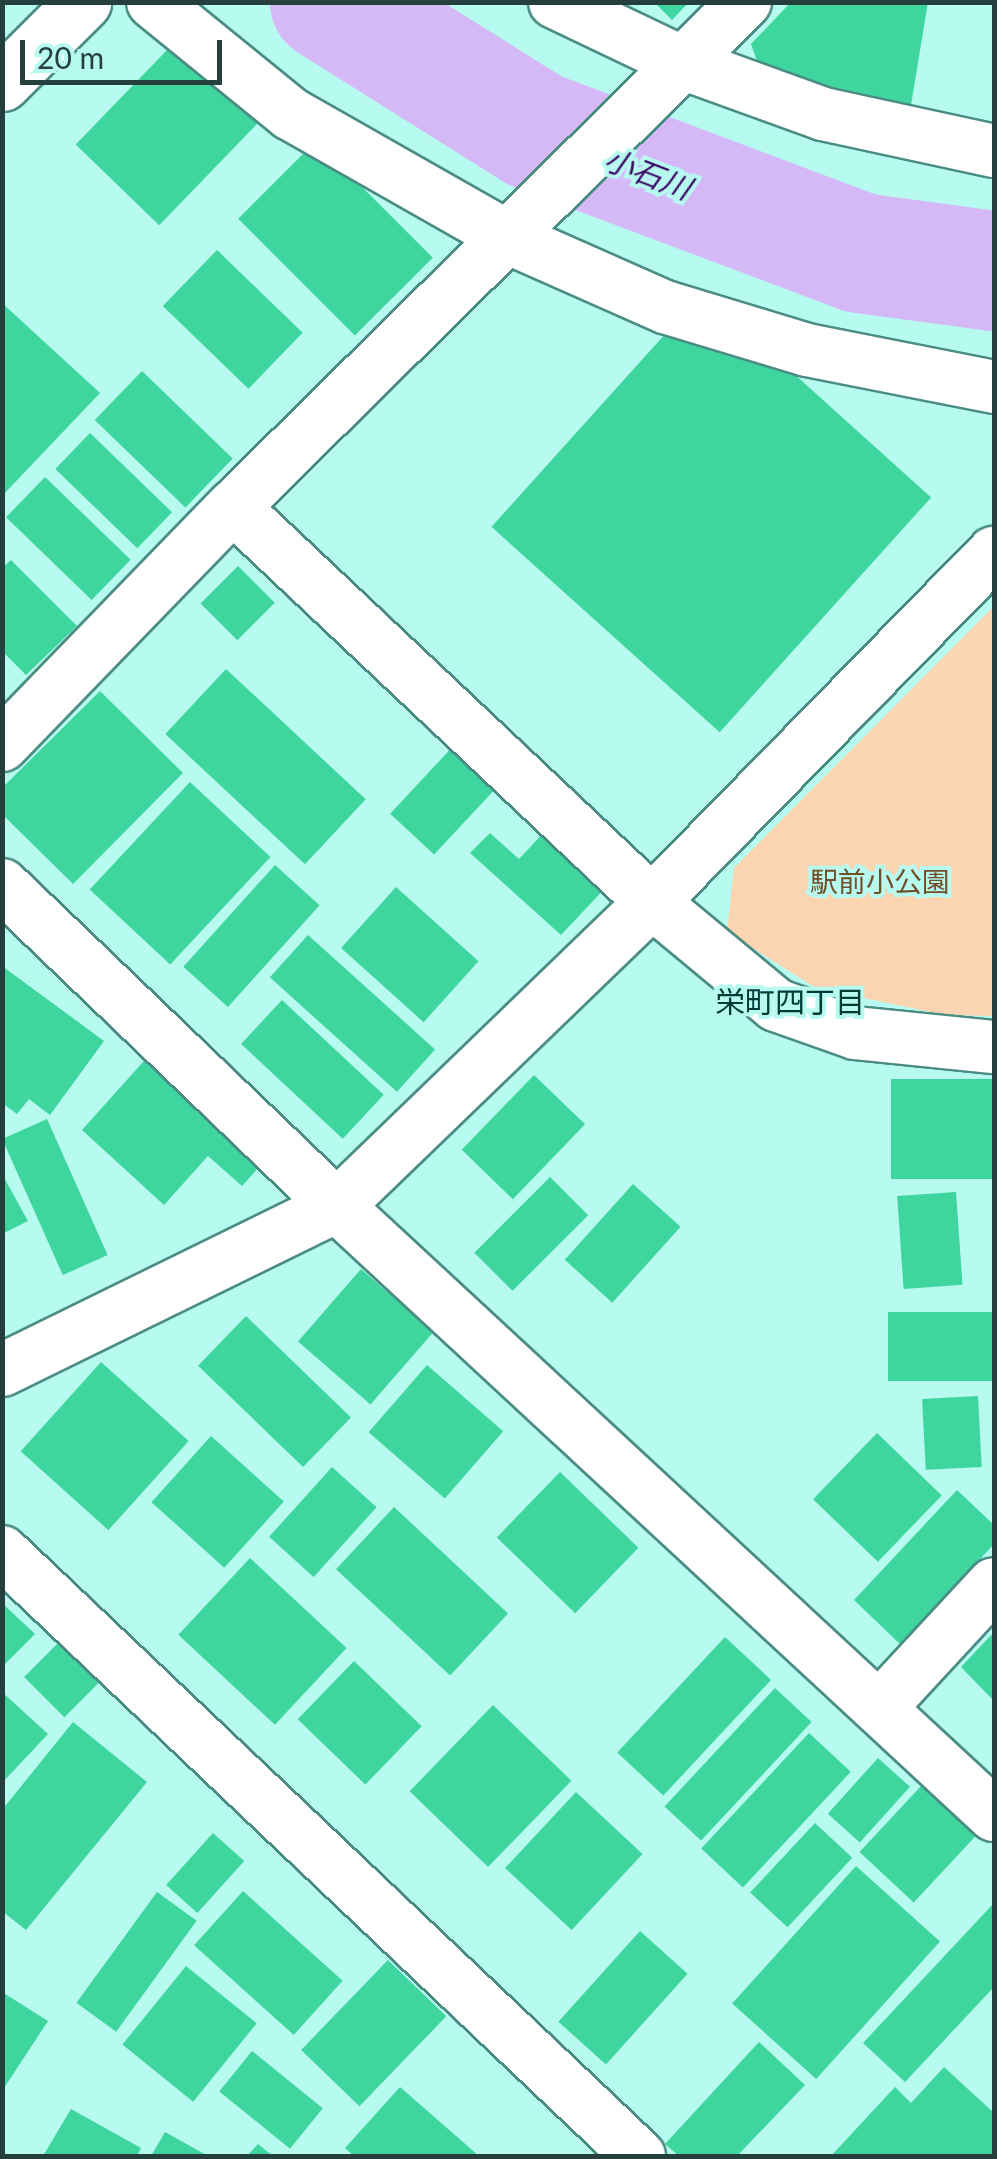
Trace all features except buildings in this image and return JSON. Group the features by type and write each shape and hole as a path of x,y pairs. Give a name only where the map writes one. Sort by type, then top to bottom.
{"main road":[{"path":"2,84 83,2"}],"street":[{"path":"153,2 291,114 509,238 683,312 807,350 994,387"},
{"path":"555,2 684,64 823,114 994,150"},
{"path":"2,745 232,507 746,2"},
{"path":"232,507 652,902 776,1005 855,1033 994,1047"},
{"path":"2,1370 337,1206 652,902 994,553"},
{"path":"2,884 337,1206 994,1815"},
{"path":"2,1552 639,2156"},
{"path":"880,1706 994,1584"}],"green space":[{"name":"駅前小公園","path":"994,606 994,1016 945,1015 816,988 727,932 734,868"}],"waterway":[{"name":"小石川","path":"330,2 536,131 860,253 994,271"}],"district":[{"name":"栄町四丁目","path":"790,1001"}]}
